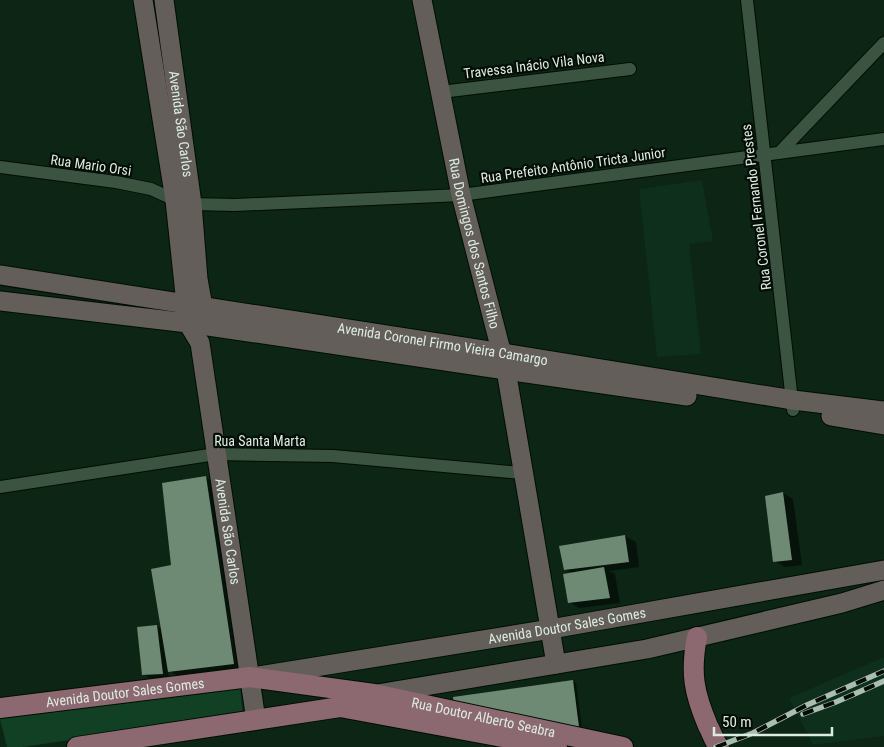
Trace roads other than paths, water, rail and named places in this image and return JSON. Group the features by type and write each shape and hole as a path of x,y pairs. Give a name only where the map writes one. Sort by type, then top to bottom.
{"main road":[{"name":"Avenida São Carlos","path":"143,0 183,202"},
{"name":"Avenida São Carlos","path":"164,0 194,305 256,720"},
{"name":"Rua Domingos dos Santos Filho","path":"422,0 461,194 504,362 556,664"},
{"name":"Avenida Coronel Firmo Vieira Camargo","path":"0,275 194,305 504,362 793,405 884,425"},
{"name":"Avenida Coronel Firmo Vieira Camargo","path":"0,301 198,331 504,362"},
{"name":"Avenida Coronel Firmo Vieira Camargo","path":"793,405 884,410"},
{"name":"Avenida Doutor Sales Gomes","path":"0,708 250,677 551,629 884,570"},
{"name":"Avenida Doutor Sales Gomes","path":"77,747 340,707 374,694 648,649 842,603 884,590"},
{"path":"697,637 693,672 694,686 698,702 719,747"},
{"name":"Avenida Doutor Sales Gomes","path":"250,677 374,694"},
{"name":"Rua Doutor Alberto Seabra","path":"374,694 623,747"},
{"name":"Rua Doutor Alberto Seabra","path":"340,707 557,747"}],"street":[{"name":"Rua Coronel Fernando Prestes","path":"747,0 793,405"},
{"path":"780,152 884,43"},
{"name":"Travessa Inácio Vila Nova","path":"441,92 630,69"},
{"name":"Rua Prefeito Antônio Tricta Junior","path":"183,202 235,205 461,194 884,139"},
{"name":"Rua Mario Orsi","path":"0,168 116,182 150,189 183,202"},
{"name":"Rua Santa Marta","path":"0,487 216,454 333,456 522,473"}],"railway":[{"path":"716,747 753,733 807,705 884,671"},
{"path":"803,714 884,681"}]}
